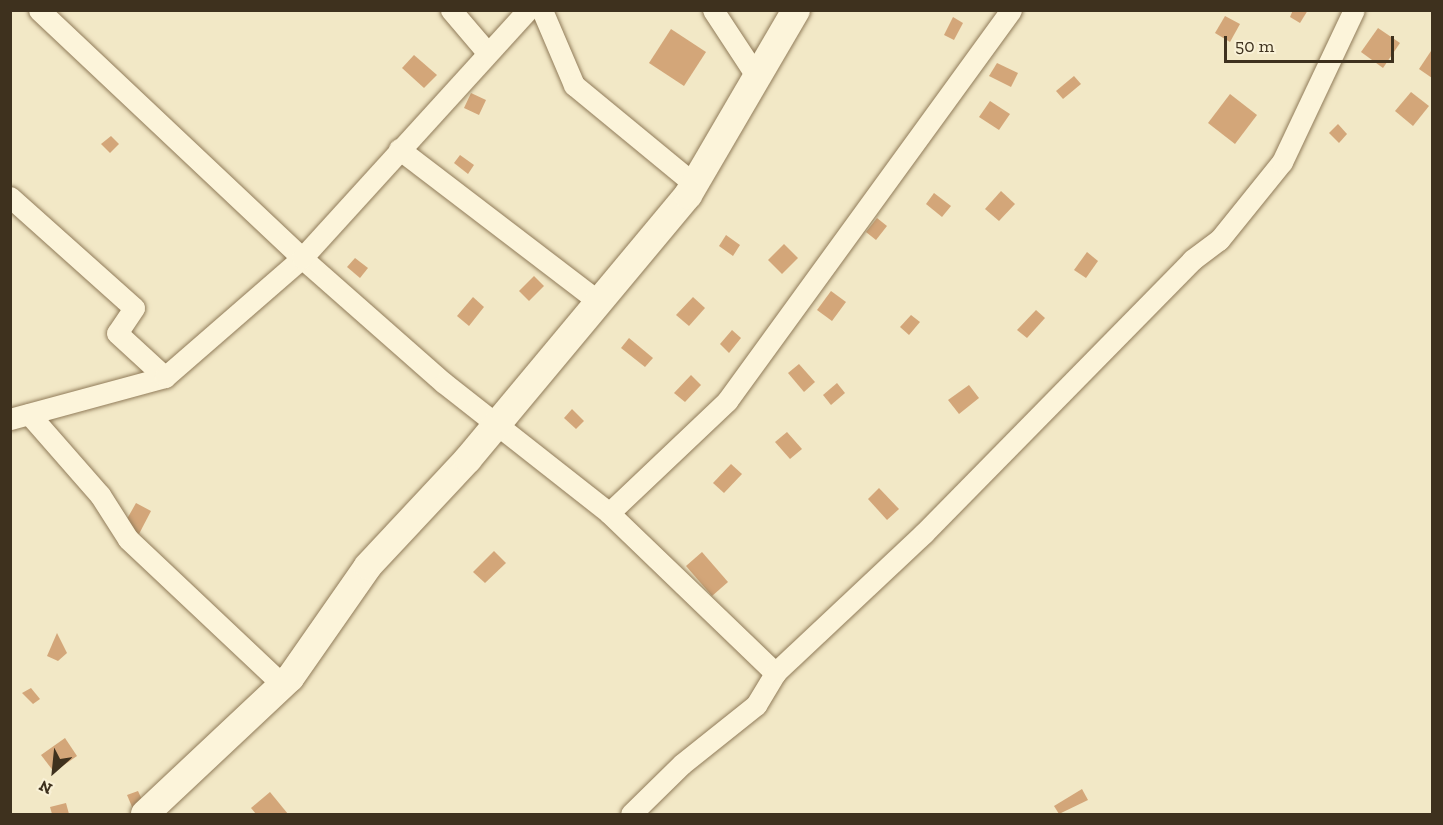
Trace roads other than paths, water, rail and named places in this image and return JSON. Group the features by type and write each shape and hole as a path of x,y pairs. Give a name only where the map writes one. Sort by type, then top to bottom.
{"street":[{"path":"39,10 302,258 444,383 499,422 609,513 775,673"},
{"path":"451,10 486,51"},
{"path":"20,417 165,377 302,258 486,51 528,10"},
{"path":"542,10 574,85 694,184"},
{"path":"713,10 757,77"},
{"path":"146,814 283,685 368,566 499,422 599,302 694,184 796,10"},
{"path":"609,513 727,401 1011,10"},
{"path":"631,814 667,777 756,705 775,673 932,525 1192,260 1219,240 1282,162 1354,10"},
{"path":"399,149 599,302"},
{"path":"10,197 134,308 117,333 165,377"},
{"path":"20,417 100,495 128,539 283,685"}]}
